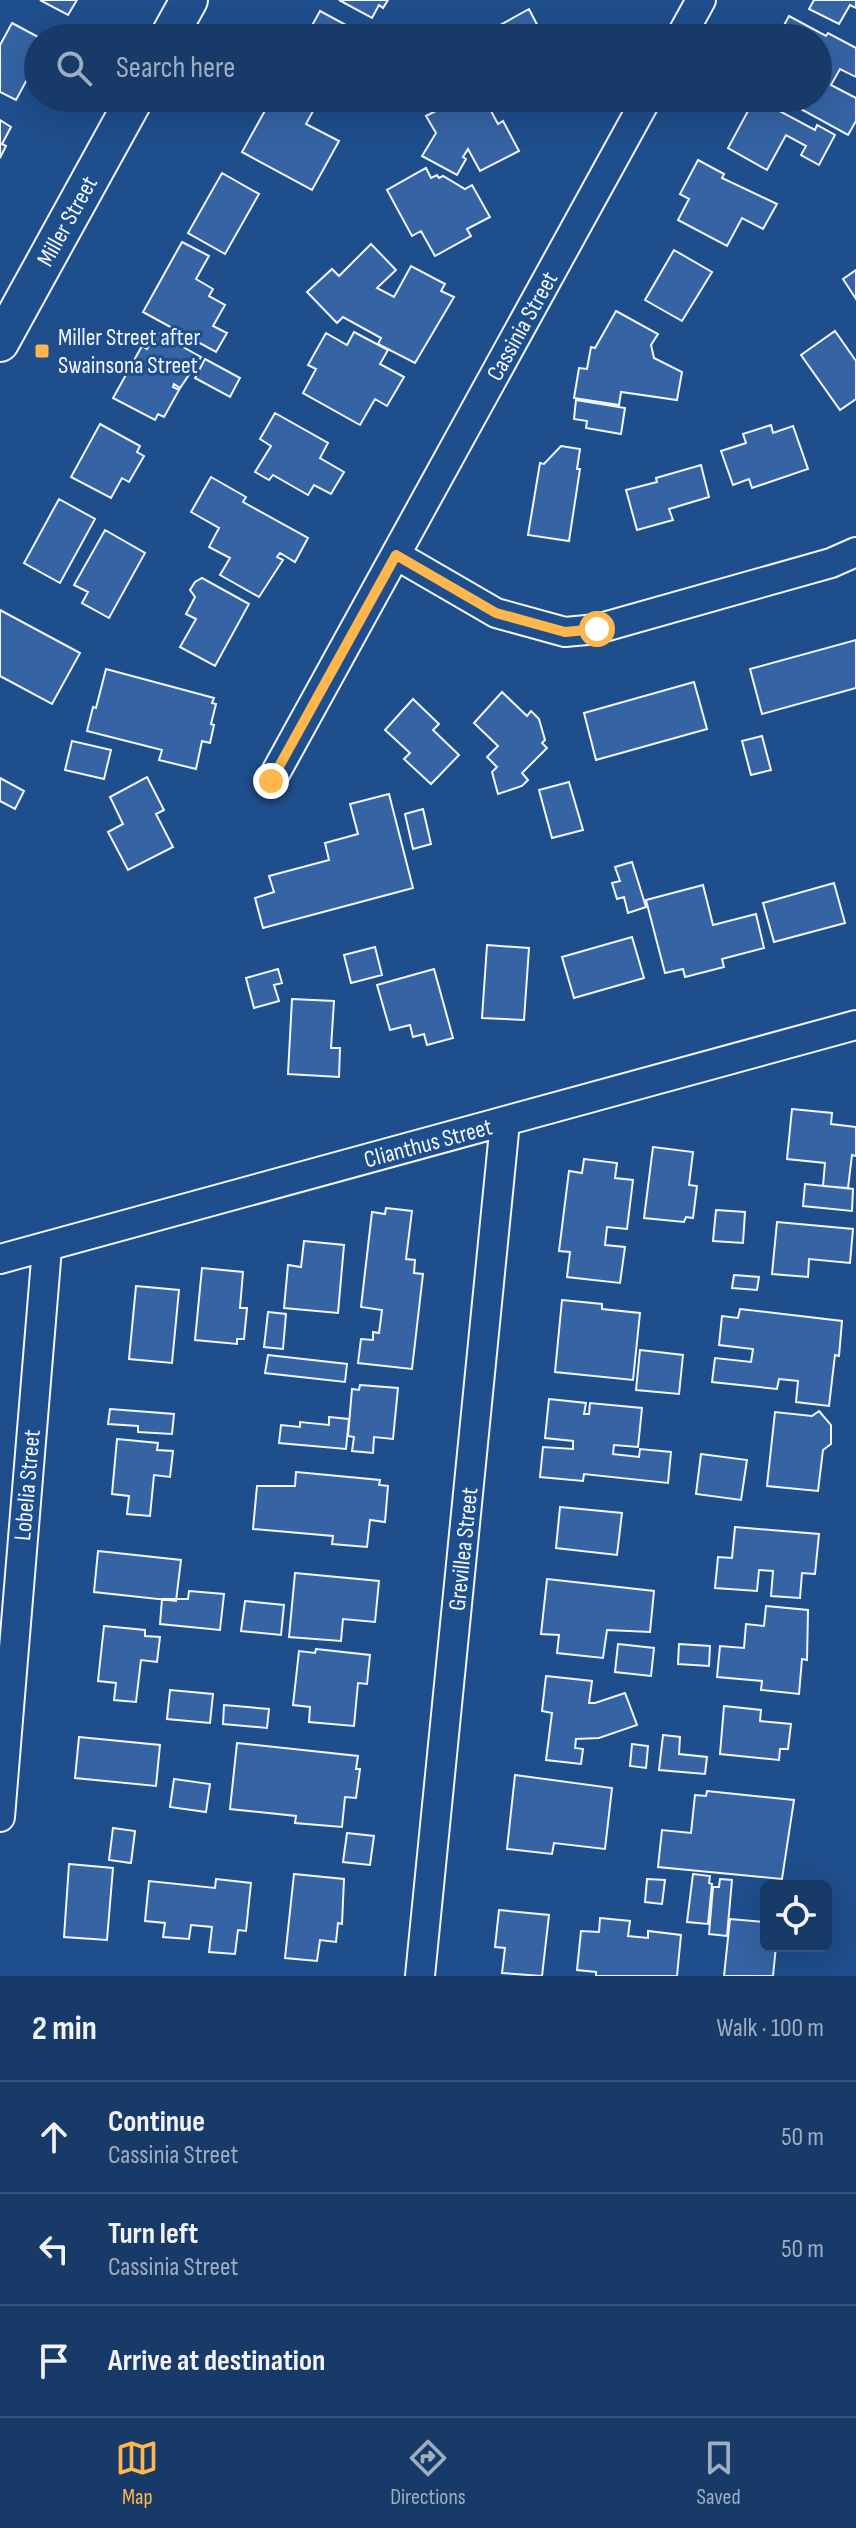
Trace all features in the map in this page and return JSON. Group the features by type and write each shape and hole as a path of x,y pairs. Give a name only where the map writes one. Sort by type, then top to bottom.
{"street":[{"path":"176,24 189,0"},
{"path":"688,24 701,0"},
{"name":"Miller Street","path":"0,343 127,112"},
{"name":"Cassinia Street","path":"271,781 639,112"},
{"path":"396,555 496,613 565,632 597,629 831,563 856,552"},
{"name":"Clianthus Street","path":"0,1259 856,1025"},
{"name":"Grevillea Street","path":"420,1976 505,1122"},
{"name":"Lobelia Street","path":"0,1817 47,1248"}],"building":[{"path":"40,0 77,0 68,15"},
{"path":"339,0 388,0 383,8 379,5 372,18"},
{"path":"814,0 856,0 856,8 850,5 839,24 809,9"},
{"path":"529,9 537,24 502,24"},
{"path":"320,11 344,24 313,24"},
{"path":"789,16 804,24 785,24"},
{"path":"12,23 24,29 24,85 16,100 0,92 0,45"},
{"path":"832,35 856,48 856,77 840,69 832,83"},
{"path":"832,86 856,98 856,121 848,135 806,112 832,112"},
{"path":"264,112 313,112 306,124 339,141 312,190 242,152"},
{"path":"434,112 492,112 498,124 503,121 519,151 480,171 468,149 457,175 422,156 436,133 426,116"},
{"path":"747,112 781,112 815,130 817,125 835,135 819,165 801,155 806,146 786,135 767,170 728,148"},
{"path":"0,120 11,127 2,144 6,146 0,158"},
{"path":"698,160 724,174 722,178 777,204 763,229 742,218 727,246 678,220 689,199 680,194"},
{"path":"426,168 431,178 443,176 465,189 472,185 490,217 467,229 471,236 435,256 421,231 412,236 387,190"},
{"path":"222,173 259,194 225,254 188,233"},
{"path":"182,242 209,256 196,279 213,289 209,296 225,305 213,326 227,333 216,352 143,312"},
{"path":"371,244 396,270 377,288 394,297 411,266 445,284 441,291 454,297 415,363 378,344 381,338 343,317 337,323 307,292 332,269 339,276"},
{"path":"674,250 712,272 682,321 645,300"},
{"path":"856,270 856,299 843,279"},
{"path":"616,311 658,334 651,345 654,358 682,372 677,400 621,392 619,405 574,398 579,368 587,369 591,347 595,348"},
{"path":"835,331 856,361 856,399 840,410 801,355"},
{"path":"156,332 201,357 180,388 174,384 173,387 179,390 164,417 158,414 155,420 113,398 142,346 147,349"},
{"path":"354,332 388,350 380,364 404,377 387,406 375,399 360,425 303,393 316,369 308,365 326,333 347,345"},
{"path":"205,359 240,378 230,397 195,378"},
{"path":"576,400 625,408 621,434 586,428 587,421 574,419"},
{"path":"275,413 328,443 320,458 344,472 331,494 314,485 308,495 273,475 269,480 255,472 271,446 260,439"},
{"path":"100,424 140,446 137,452 144,456 129,482 122,478 111,498 71,477"},
{"path":"771,425 773,433 793,426 808,469 752,488 749,479 733,485 721,451 746,443 743,434"},
{"path":"561,446 580,449 569,541 528,535 540,463 544,464"},
{"path":"701,465 709,497 669,509 673,520 637,530 626,490"},
{"path":"211,477 246,497 243,502 308,538 295,562 280,553 277,557 283,560 259,597 220,575 230,558 209,547 219,528 191,512"},
{"path":"59,499 95,519 60,583 24,563"},
{"path":"105,530 145,553 109,618 82,603 88,592 74,585"},
{"path":"202,578 249,604 215,666 180,647 196,619 186,614 195,597 190,590"},
{"path":"0,610 80,653 52,704 0,676"},
{"path":"856,640 856,688 762,714 750,669"},
{"path":"106,669 214,698 212,703 216,704 210,743 202,741 196,769 159,760 162,750 87,731"},
{"path":"694,682 707,729 596,760 584,713"},
{"path":"502,692 527,716 531,711 539,719 545,740 542,743 547,748 522,773 528,780 522,786 498,794 492,772 497,767 487,757 498,746 474,723"},
{"path":"413,699 439,724 433,730 459,755 431,784 404,759 410,753 385,730"},
{"path":"762,736 771,770 751,775 742,741"},
{"path":"72,741 111,750 104,779 65,770"},
{"path":"147,777 164,810 156,814 173,847 128,870 108,832 123,824 110,797"},
{"path":"0,778 24,791 15,809 0,801"},
{"path":"569,782 583,830 552,838 539,790"},
{"path":"389,794 413,888 263,928 255,898 274,892 269,876 329,860 325,843 358,834 350,804"},
{"path":"423,809 431,844 413,849 405,814"},
{"path":"632,862 646,907 628,913 624,897 617,899 612,883 620,881 615,867"},
{"path":"834,883 845,923 774,942 763,903"},
{"path":"703,885 713,925 756,914 764,948 722,959 724,967 685,977 683,969 665,973 646,900"},
{"path":"632,937 644,978 574,998 562,957"},
{"path":"487,945 529,948 524,1020 482,1018"},
{"path":"375,947 382,975 351,983 344,955"},
{"path":"278,969 282,983 274,985 279,1001 254,1008 246,978"},
{"path":"434,969 453,1038 427,1045 424,1034 413,1037 410,1025 390,1030 377,985"},
{"path":"292,999 334,1001 331,1048 340,1048 339,1077 288,1074"},
{"path":"792,1109 832,1113 831,1124 856,1127 856,1156 852,1155 848,1188 823,1186 825,1163 787,1159"},
{"path":"653,1147 693,1152 689,1185 697,1186 693,1218 686,1217 684,1222 644,1218"},
{"path":"584,1159 617,1163 615,1178 633,1180 627,1229 607,1227 605,1245 625,1247 620,1283 567,1277 570,1252 559,1251 569,1171 582,1173"},
{"path":"805,1184 853,1189 852,1211 803,1206"},
{"path":"386,1208 412,1211 406,1259 415,1260 414,1273 423,1274 412,1369 358,1363 361,1339 373,1340 373,1332 379,1333 382,1310 361,1307 372,1212 385,1214"},
{"path":"716,1210 745,1212 743,1243 713,1241"},
{"path":"777,1222 853,1229 850,1263 809,1259 808,1277 772,1274"},
{"path":"304,1241 344,1245 338,1313 284,1308 288,1265 301,1267"},
{"path":"202,1268 243,1272 240,1308 247,1308 244,1339 237,1339 237,1344 195,1340"},
{"path":"734,1275 759,1277 757,1290 732,1288"},
{"path":"136,1286 179,1290 172,1363 129,1359"},
{"path":"562,1300 602,1304 602,1309 640,1313 633,1380 555,1372"},
{"path":"740,1309 842,1321 829,1406 796,1402 798,1381 779,1379 777,1389 712,1382 715,1358 751,1362 753,1349 719,1345 722,1316 738,1318"},
{"path":"268,1312 286,1314 283,1349 264,1347"},
{"path":"640,1350 683,1355 679,1394 636,1390"},
{"path":"268,1355 347,1364 345,1382 265,1373"},
{"path":"360,1385 398,1388 393,1439 374,1437 373,1453 352,1451 354,1437 348,1436 352,1389 359,1390"},
{"path":"549,1399 586,1403 584,1414 589,1414 590,1403 642,1408 638,1447 614,1445 613,1454 639,1457 640,1449 671,1452 668,1483 584,1474 583,1481 540,1477 543,1447 573,1449 573,1441 545,1438"},
{"path":"110,1409 174,1414 172,1434 138,1432 138,1426 108,1424"},
{"path":"819,1411 831,1425 831,1444 823,1450 818,1491 767,1486 775,1412 812,1416"},
{"path":"329,1417 349,1419 346,1449 279,1443 281,1425 300,1427 300,1422 329,1425"},
{"path":"117,1439 158,1443 157,1450 173,1451 170,1477 154,1475 150,1516 127,1514 129,1496 112,1494"},
{"path":"701,1454 747,1460 741,1500 696,1494"},
{"path":"296,1472 380,1480 379,1485 388,1486 385,1522 370,1520 367,1547 332,1544 333,1536 253,1529 257,1486 295,1486"},
{"path":"560,1507 622,1513 617,1555 556,1548"},
{"path":"735,1527 819,1534 815,1574 802,1573 800,1598 771,1596 773,1571 759,1570 757,1591 715,1588 718,1557 732,1558"},
{"path":"98,1551 181,1560 176,1601 94,1592"},
{"path":"295,1573 379,1581 375,1622 343,1619 341,1641 289,1637"},
{"path":"547,1579 654,1591 650,1632 607,1630 603,1658 557,1653 559,1635 541,1634"},
{"path":"189,1591 224,1594 220,1630 160,1624 162,1599 188,1599"},
{"path":"245,1601 284,1605 281,1635 241,1631"},
{"path":"766,1606 808,1610 807,1660 802,1659 799,1694 761,1690 762,1681 717,1677 720,1646 744,1648 746,1624 764,1626"},
{"path":"104,1626 145,1630 145,1636 160,1637 157,1662 141,1660 136,1702 114,1700 116,1683 98,1681"},
{"path":"618,1644 654,1648 651,1676 615,1672"},
{"path":"679,1644 710,1646 709,1666 678,1664"},
{"path":"316,1649 370,1655 367,1684 358,1683 354,1726 309,1722 310,1707 293,1705 299,1651 315,1653"},
{"path":"546,1676 592,1681 589,1703 625,1693 637,1725 599,1738 576,1739 575,1748 583,1749 581,1764 546,1760 552,1713 542,1711"},
{"path":"170,1690 213,1694 210,1723 167,1719"},
{"path":"224,1705 269,1709 267,1728 223,1724"},
{"path":"724,1706 761,1710 760,1721 791,1724 788,1749 780,1749 779,1760 720,1754"},
{"path":"663,1735 680,1737 679,1754 707,1757 705,1774 659,1770"},
{"path":"79,1737 160,1745 156,1786 75,1778"},
{"path":"237,1743 358,1756 356,1769 360,1769 356,1798 345,1797 342,1827 295,1823 296,1816 230,1809"},
{"path":"632,1744 648,1746 646,1768 630,1766"},
{"path":"515,1775 612,1788 605,1849 554,1843 552,1854 507,1849"},
{"path":"174,1779 210,1784 206,1812 170,1807"},
{"path":"707,1791 794,1800 782,1879 658,1867 662,1830 691,1833 695,1795 706,1796"},
{"path":"113,1828 135,1831 131,1863 109,1860"},
{"path":"347,1833 374,1836 370,1865 343,1862"},
{"path":"69,1864 113,1868 107,1940 64,1937"},
{"path":"294,1874 344,1879 342,1924 338,1923 336,1942 320,1940 317,1961 285,1958"},
{"path":"693,1874 710,1876 708,1924 687,1922"},
{"path":"216,1879 251,1883 246,1931 238,1930 235,1954 209,1952 212,1927 191,1925 189,1939 163,1937 165,1923 145,1921 149,1881 215,1888"},
{"path":"647,1879 665,1880 662,1904 645,1902"},
{"path":"720,1879 732,1880 727,1936 709,1934 713,1887 719,1887"},
{"path":"499,1910 549,1915 542,1976 502,1973 505,1948 495,1947"},
{"path":"600,1918 630,1921 628,1936 648,1938 648,1931 681,1935 677,1976 596,1976 596,1972 577,1970 581,1931 599,1932"},
{"path":"730,1919 760,1922 760,1952 775,1952 773,1976 724,1976"}],"place":[{"name":"Miller Street after Swainsona Street","path":"42,351"}],"route":[{"path":"271,781 396,555 496,613 565,632 597,629"}]}
